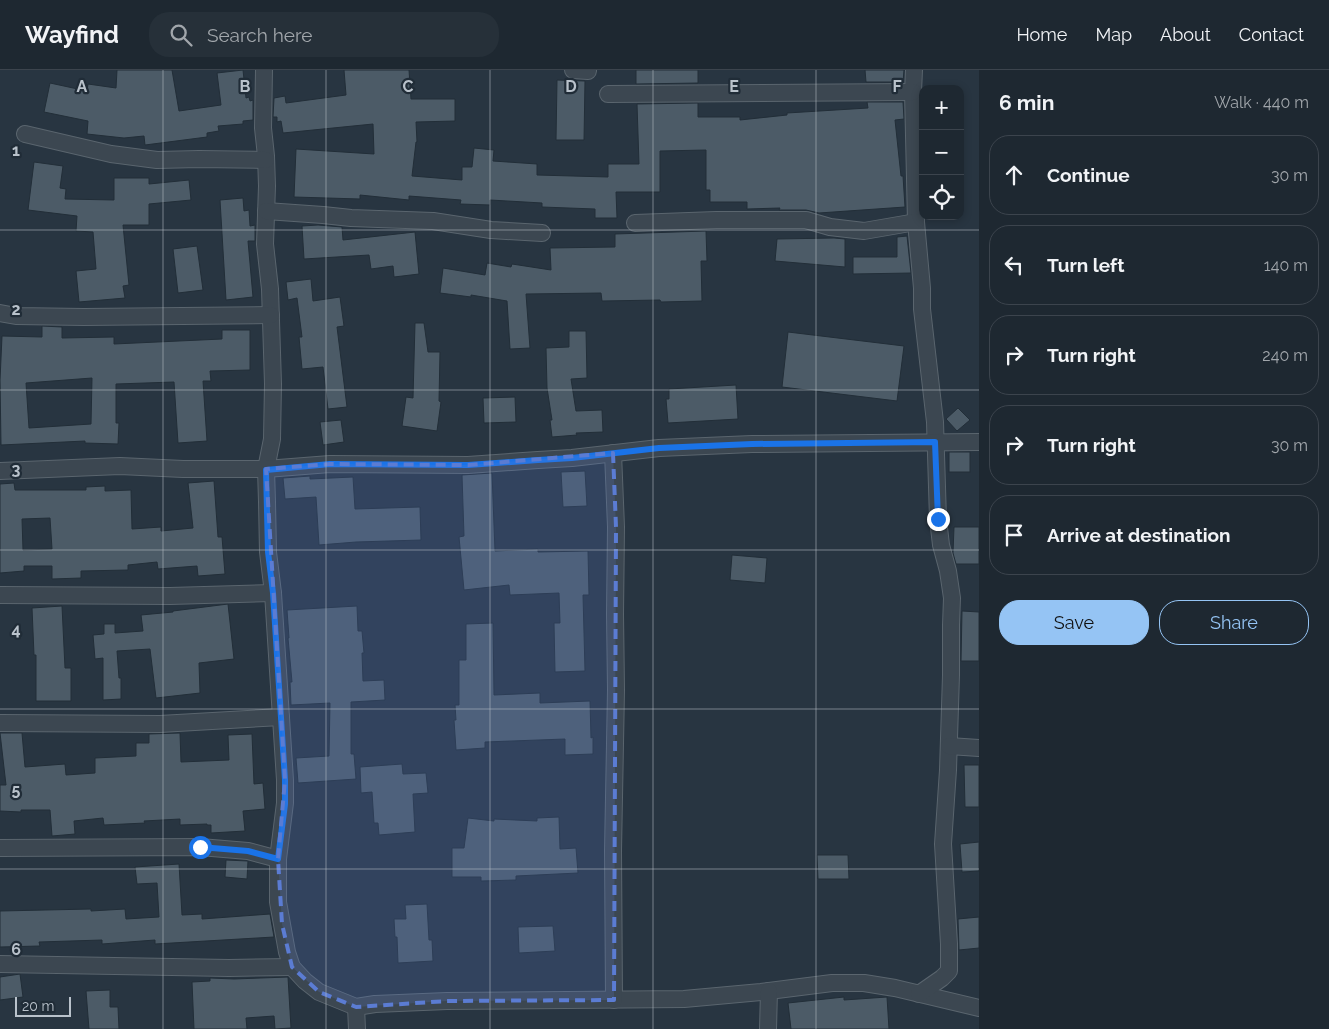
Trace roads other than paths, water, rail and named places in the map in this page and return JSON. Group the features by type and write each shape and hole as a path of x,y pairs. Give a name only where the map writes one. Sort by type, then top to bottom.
{"street":[{"path":"264,70 263,128 267,186 265,244 270,289 273,384 272,439 266,470 268,552 273,593 285,780 285,804 278,859 278,902 287,952 292,967 319,992 356,1007 375,1004 446,1001 684,999 832,984 864,983 978,1006"},
{"path":"914,70 916,222 922,309 934,422 938,519 941,545 948,571 952,598 949,746 943,844 949,971 919,994"},
{"path":"608,94 913,92"},
{"path":"25,134 111,154 157,160 266,160"},
{"path":"266,211 351,218 433,221 491,230 542,233"},
{"path":"635,223 716,220 806,220 830,227 864,231 916,222"},
{"path":"0,313 16,316 84,317 271,315"},
{"path":"0,471 120,466 266,470 330,464 468,465 572,458 659,448 752,444 979,442"},
{"path":"613,453 616,527 616,690 613,851 614,1000"},
{"path":"0,595 170,596 273,593"},
{"path":"0,723 160,724 282,717"},
{"path":"949,746 979,748"},
{"path":"0,848 200,847 248,851 278,859"},
{"path":"0,964 229,968 292,967"},
{"path":"768,1029 769,991"},
{"path":"356,1007 357,1029"}]}
